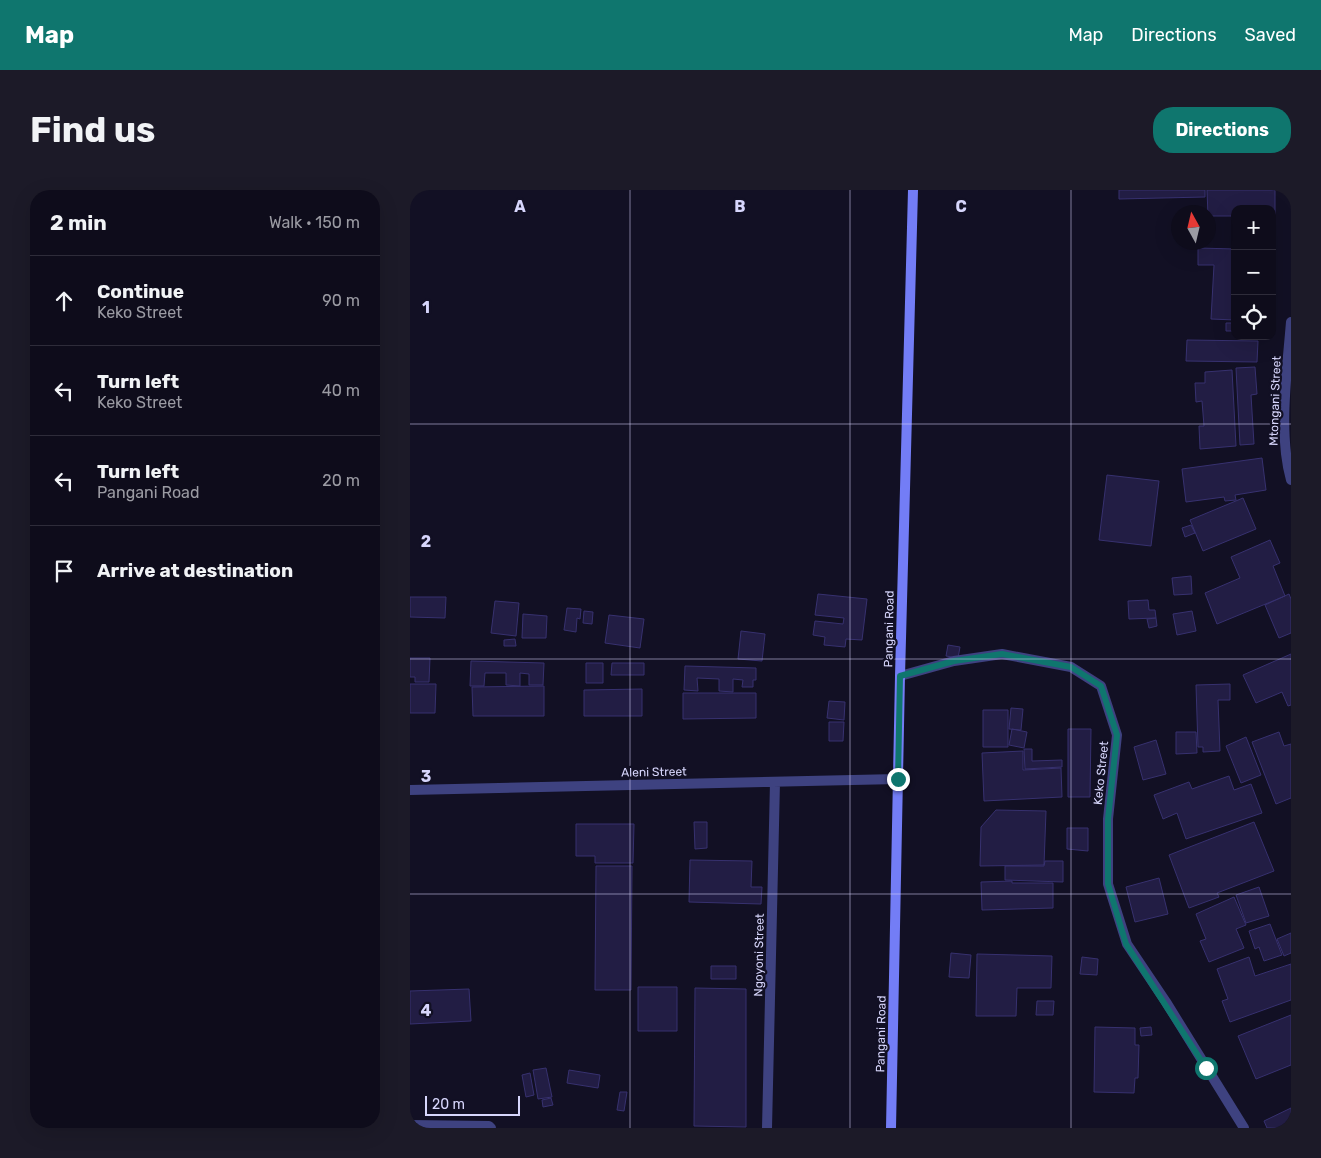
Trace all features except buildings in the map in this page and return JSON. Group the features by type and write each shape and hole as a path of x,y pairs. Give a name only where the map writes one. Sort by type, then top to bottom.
{"main road":[{"name":"Pangani Road","path":"892,1128 900,676 913,190"}],"street":[{"name":"Mtongani Street","path":"1291,322 1285,407 1286,464 1291,480"},
{"name":"Keko Street","path":"900,676 954,661 1002,654 1071,667 1101,686 1117,735 1108,819 1108,884 1126,944 1166,1002 1244,1128"},
{"name":"Aleni Street","path":"410,790 898,779"},
{"name":"Ngoyoni Street","path":"768,1128 775,782"},
{"path":"410,1124 489,1126 491,1128"}],"route":[{"path":"898,779 900,676 954,661 1002,654 1071,667 1101,686 1117,735 1108,819 1108,884 1126,944 1166,1002 1206,1068"}]}
